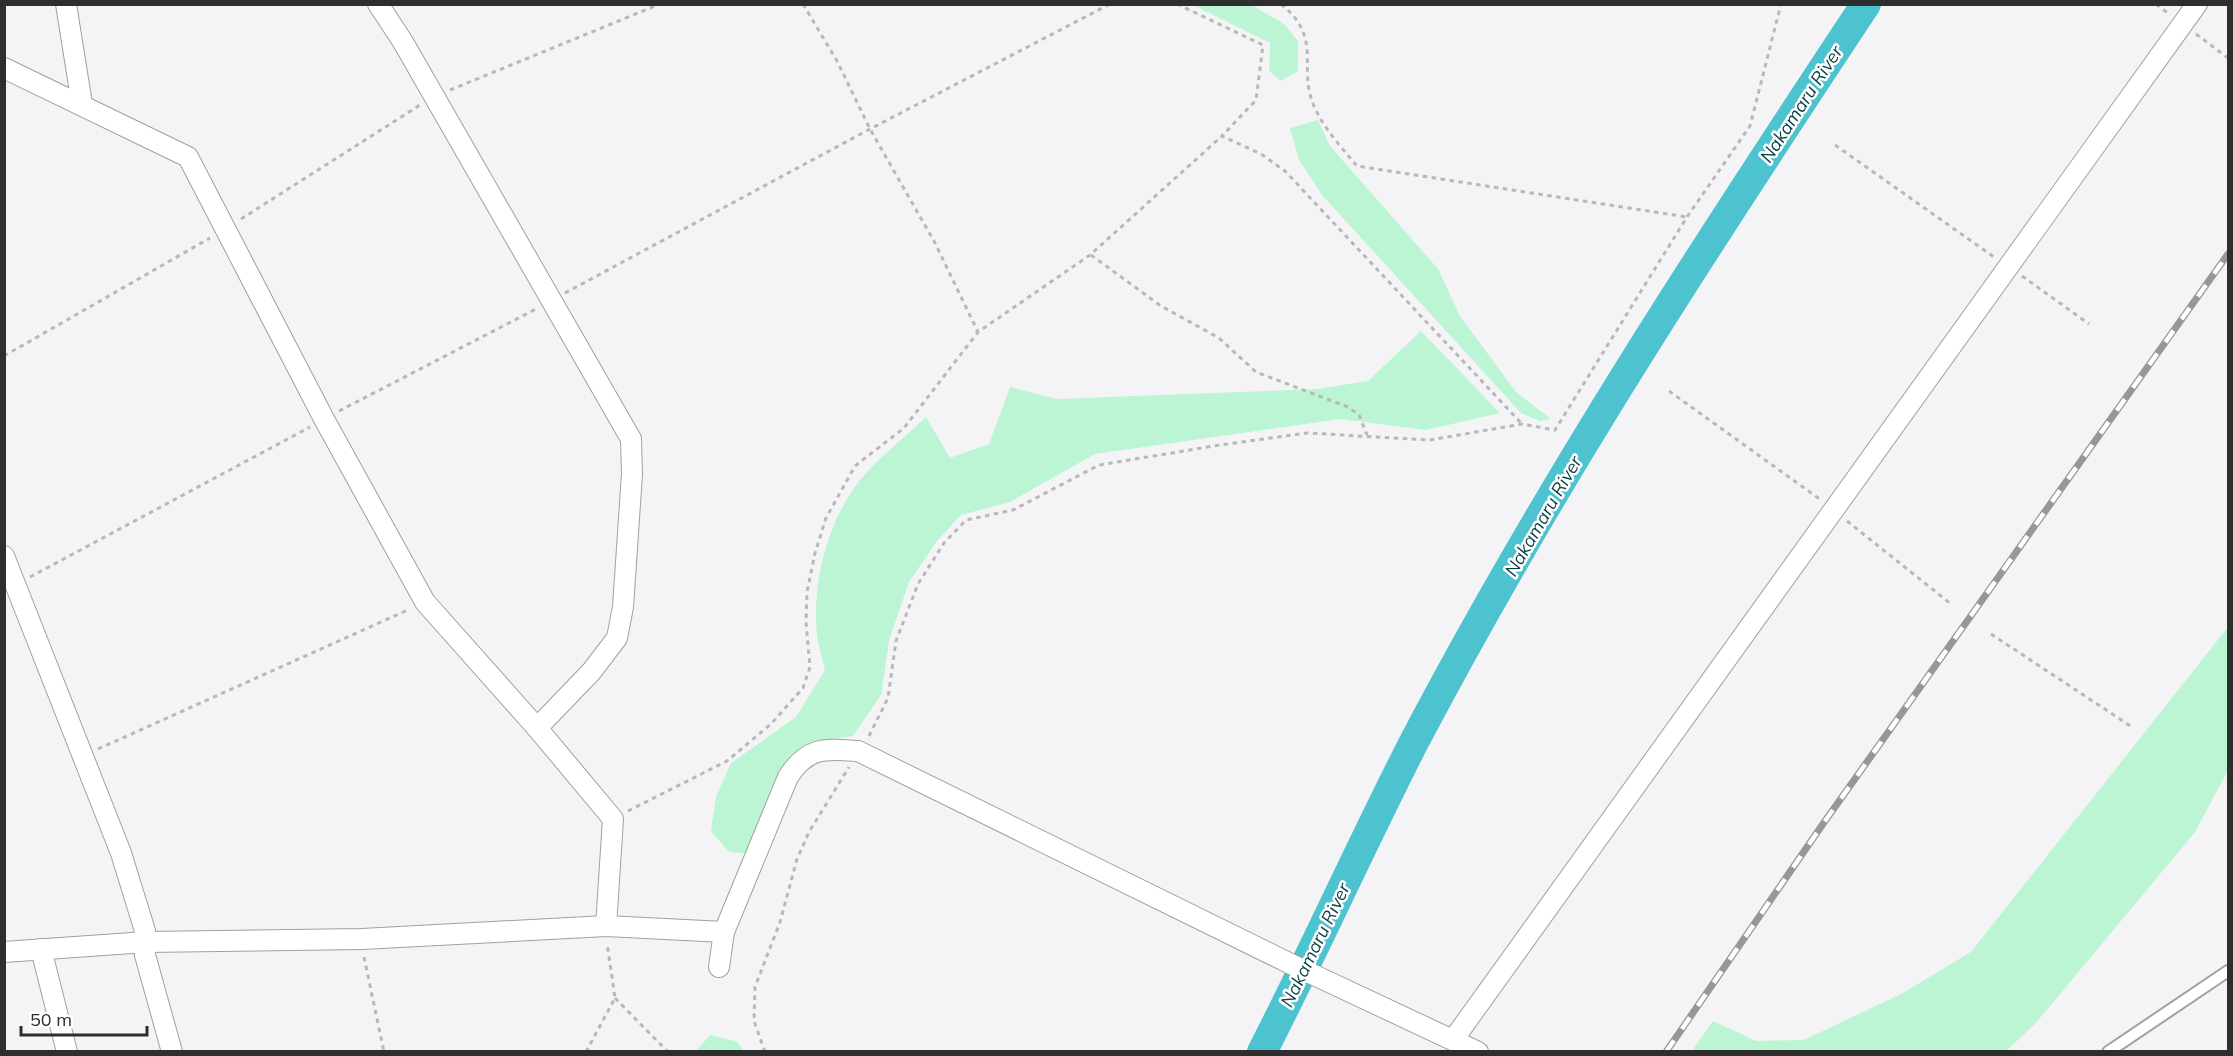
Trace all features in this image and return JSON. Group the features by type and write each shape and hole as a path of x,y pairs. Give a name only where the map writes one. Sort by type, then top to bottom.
{"street":[{"path":"66,4 82,104"},
{"path":"378,4 403,42 631,439 632,474 623,607 617,638 591,672 537,728"},
{"path":"1453,1040 2197,4"},
{"path":"4,68 188,157 324,419 425,602 537,728 613,819 606,926"},
{"path":"4,556 121,853 145,931 145,955 172,1052"},
{"path":"719,967 724,932 788,777 798,761 812,752 858,751 1304,970 1478,1052"},
{"path":"4,952 146,942 362,939 606,926 724,932"},
{"path":"41,949 67,1052"}],"lane":[{"path":"2108,1052 2229,971"}],"path":[{"path":"4,356 225,230 433,97 660,4"},
{"path":"803,4 837,61 870,129 935,243 978,332"},
{"path":"613,819 727,761 771,724 803,688 810,668 806,622 807,592 826,518 855,466 904,428 978,332 1090,255 1222,136 1256,100 1263,45 1177,4"},
{"path":"1281,4 1289,11 1306,36 1313,105 1334,139 1358,166 1687,217"},
{"path":"765,1052 754,1021 754,987 780,922 796,859 809,832 872,732 888,698 896,641 918,584 944,543 966,520 1013,510 1099,465 1307,433 1430,440 1522,424 1555,430 1687,217 1750,126 1781,4"},
{"path":"1222,136 1261,154 1285,171 1522,424"},
{"path":"1835,145 1995,257"},
{"path":"1090,255 1161,306 1219,338 1256,372 1348,407 1359,415 1367,435"},
{"path":"2014,270 2089,324"},
{"path":"1669,391 1824,502"},
{"path":"1842,516 1951,604"},
{"path":"83,756 425,602"},
{"path":"1991,634 2132,728"},
{"path":"586,1052 615,998 606,926"},
{"path":"362,939 384,1052"},
{"path":"615,998 668,1052"}],"green space":[{"path":"1193,5 1252,5 1284,24 1298,41 1298,71 1281,81 1269,71 1270,43"},
{"path":"1318,120 1330,146 1438,269 1460,316 1516,392 1551,419 1540,421 1521,413 1322,195 1299,160 1290,128"},
{"path":"1421,331 1500,413 1426,430 1341,419 1095,454 1010,502 961,515 937,541 909,582 889,641 881,695 853,736 818,741 790,759 750,854 729,852 711,831 716,797 731,763 796,717 825,670 817,634 817,591 826,547 843,506 868,471 926,417 950,458 989,444 1010,387 1057,399 1317,389 1368,381"},
{"path":"2228,627 2228,770 2195,832 2035,1024 2006,1051 1692,1051 1713,1021 1756,1041 1804,1040 1903,993 1971,952"},
{"path":"710,1035 738,1042 743,1051 696,1051"}],"waterway":[{"name":"Nakamaru River","path":"1262,1052 1415,740 1520,551 1631,366 1747,184 1866,4"}],"railway":[{"path":"1666,1052 1825,821 2228,254"}]}
